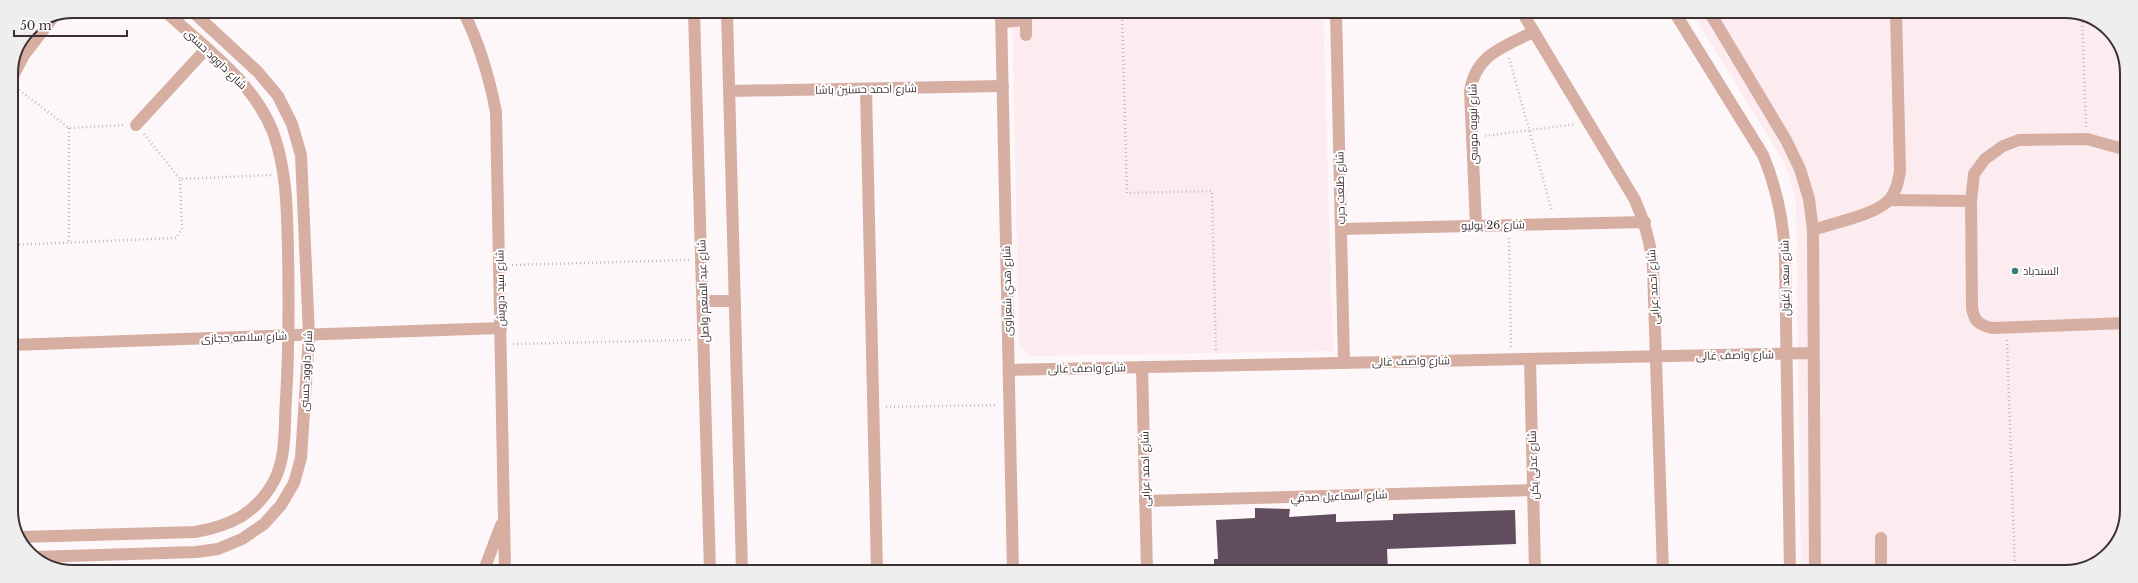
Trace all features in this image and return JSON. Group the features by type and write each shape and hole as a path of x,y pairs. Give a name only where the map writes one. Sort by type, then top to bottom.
{"street":[{"name":"شارع داوود حسنى","path":"25,537 195,532 219,528 241,517 260,501 274,480 282,456 290,336 286,195 282,160 272,131 259,105 241,81 173,18"},
{"name":"شارع داوود حسنى","path":"42,556 196,552 218,548 242,539 264,524 281,505 294,483 301,458 308,335 301,155 292,124 278,96 258,72 200,18"},
{"name":"شارع سيد درويش","path":"466,18 474,33 488,72 496,112 505,565"},
{"name":"شارع عبد المنعم واصل","path":"694,18 710,565"},
{"path":"727,18 742,565"},
{"name":"شارع هدي شعراوى","path":"1001,18 1013,565"},
{"path":"1026,18 1026,36"},
{"name":"شارع طلعت حرب","path":"1336,18 1344,363"},
{"name":"شارع احمد عرابى","path":"1525,18 1634,200 1645,222 1651,243 1663,565"},
{"name":"شارع سعد زغلول","path":"1678,18 1763,155 1773,180 1780,205 1784,232 1790,565"},
{"path":"1713,18 1786,140 1800,169 1809,199 1813,230 1815,565"},
{"path":"1813,230 1880,207 1889,200 1898,186 1900,171 1896,18"},
{"path":"18,72 24,55 48,24"},
{"name":"شارع نبويه موسى","path":"1476,226 1470,91 1472,79 1484,60 1506,46 1533,32"},
{"path":"136,124 206,49"},
{"name":"شارع احمد حسنين باشا","path":"729,92 1003,86"},
{"path":"866,89 877,565"},
{"path":"2120,148 2087,139 2018,140 2003,146 1985,159 1974,174 1971,201 1972,308 1974,318 1982,326 2006,327 2120,322"},
{"path":"1889,200 1971,201"},
{"name":"شارع 26 يوليو","path":"1341,229 1645,222"},
{"path":"703,301 735,301"},
{"name":"شارع سلامه حجازى","path":"18,345 501,328"},
{"name":"شارع واصف غالى","path":"1009,370 1814,353"},
{"name":"شارع عدلى يكن","path":"1530,359 1535,565"},
{"name":"شارع احمد عرابى","path":"1142,367 1147,565"},
{"name":"شارع اسماعيل صدقي","path":"1145,501 1533,490"},
{"path":"486,565 504,516"},
{"path":"1881,538 1881,565"}],"path":[{"path":"1122,18 1127,194 1212,191 1216,365"},
{"path":"2082,21 2087,139"},
{"path":"1506,46 1556,224"},
{"path":"18,87 69,128 136,124 180,179 182,229 176,238 18,245"},
{"path":"1472,138 1588,123"},
{"path":"69,128 70,243"},
{"path":"180,179 283,175"},
{"path":"1509,225 1512,359"},
{"path":"500,265 702,260"},
{"path":"2006,327 2014,565"},
{"path":"501,345 704,340"},
{"path":"873,407 1009,405"}],"shaded area":[{"path":"1012,18 1323,18 1333,351 1036,356 1028,355 1019,344"},
{"path":"1695,18 2072,18 2096,27 2109,39 2116,52 2120,69 2120,517 2111,541 2099,554 2093,558 2072,565 1801,565 1796,202 1789,175 1781,157"}],"building":[{"path":"1255,508 1290,509 1289,517 1336,514 1336,522 1393,520 1393,514 1515,510 1516,544 1387,549 1388,565 1214,565 1214,559 1218,559 1216,520 1255,518"}],"place":[{"name":"السندباد","path":"2015,271"}]}
